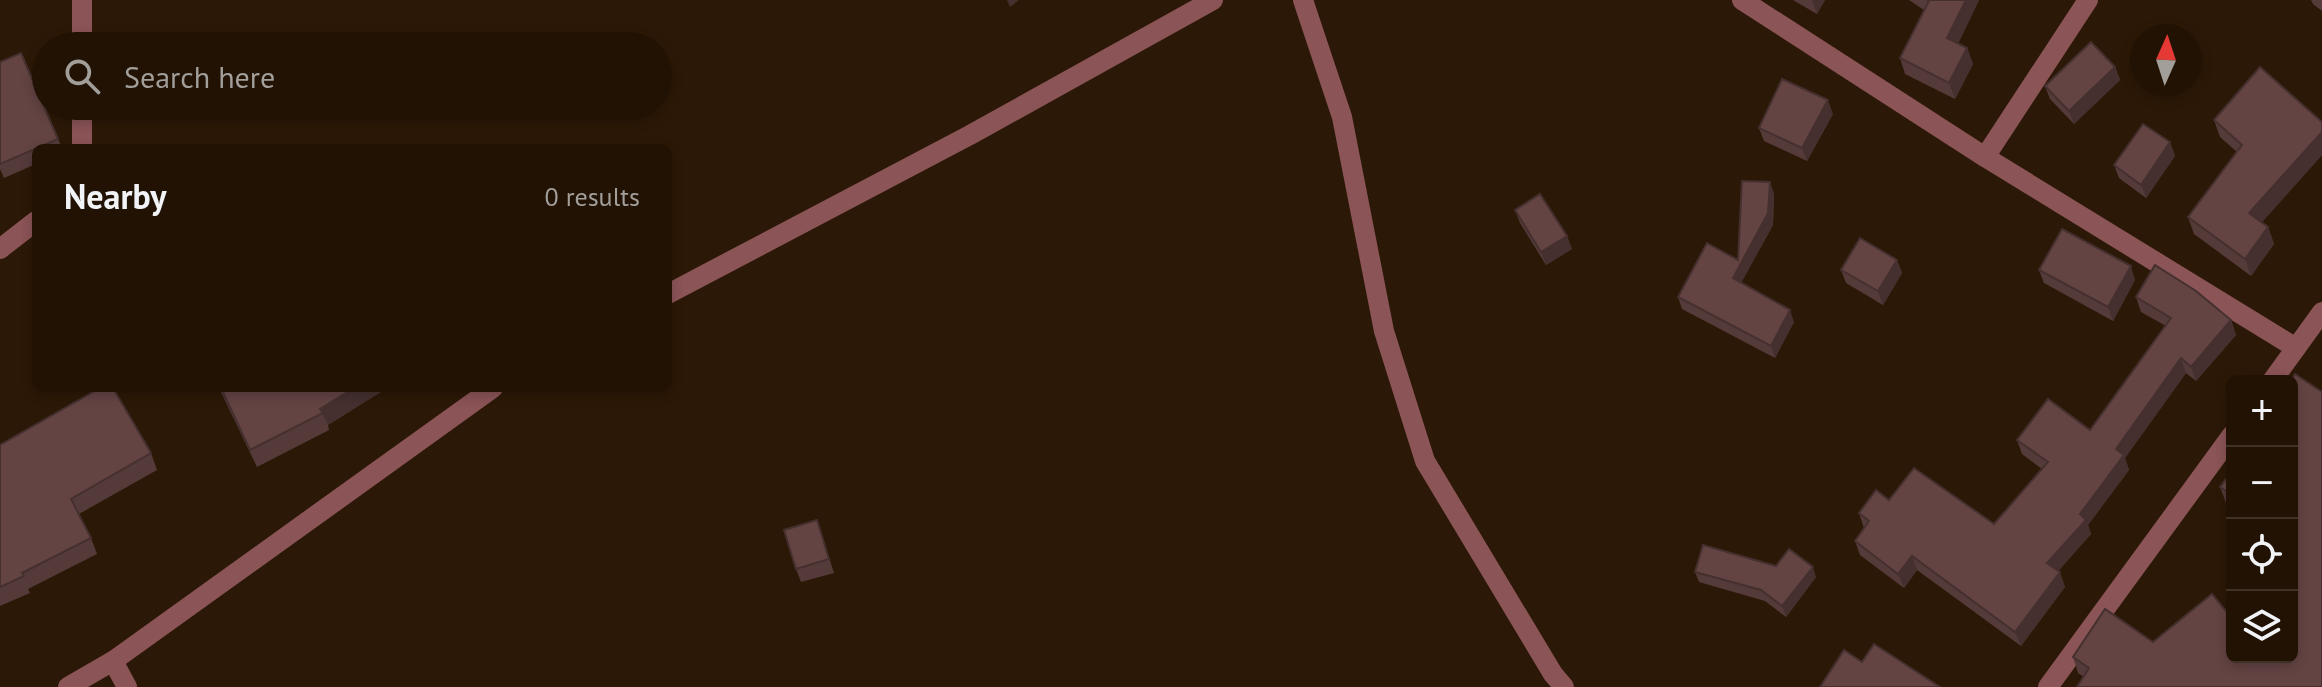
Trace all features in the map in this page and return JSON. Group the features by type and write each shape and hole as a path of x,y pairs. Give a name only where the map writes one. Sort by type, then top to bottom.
{"street":[{"path":"82,0 82,32"},
{"path":"672,292 970,135 1213,0"},
{"path":"1303,0 1342,117 1384,331 1425,461 1553,674 1564,687"},
{"path":"1742,0 1985,157 2296,348"},
{"path":"1985,157 2088,0"},
{"path":"82,120 82,144"},
{"path":"0,249 32,224"},
{"path":"2276,375 2322,312"},
{"path":"68,687 113,661 487,392"},
{"path":"2048,687 2226,443"},
{"path":"113,661 127,687"}],"building":[{"path":"1927,0 1966,0 1947,38 1967,48 1949,83 1900,58"},
{"path":"2091,42 2115,67 2069,111 2045,86"},
{"path":"21,53 32,79 32,120 50,120 58,139 46,144 32,144 32,150 0,164 0,62"},
{"path":"2260,67 2322,122 2322,132 2249,213 2268,227 2245,259 2188,217 2242,145 2214,120"},
{"path":"1782,79 1828,100 1802,148 1759,128"},
{"path":"2143,124 2170,142 2141,185 2114,165"},
{"path":"1742,181 1770,182 1768,213 1733,278 1790,310 1771,346 1678,297 1707,243 1738,260"},
{"path":"1540,194 1567,236 1541,252 1515,210"},
{"path":"2062,229 2131,266 2108,307 2039,270"},
{"path":"1860,238 1897,260 1878,291 1841,270"},
{"path":"2155,265 2196,291 2231,320 2191,367 2181,358 2116,449 2124,455 2080,514 2086,520 2047,563 2060,572 2015,632 1912,556 1898,574 1855,541 1869,521 1859,513 1876,490 1889,500 1914,468 1994,524 2048,462 2017,440 2048,399 2090,430 2171,318 2136,297"},
{"path":"2298,376 2322,392 2322,687 2077,687 2089,668 2073,657 2105,609 2153,642 2212,594 2226,611 2226,663 2298,663"},
{"path":"93,392 115,392 151,453 71,499 91,538 0,587 0,445"},
{"path":"223,392 348,392 320,409 323,413 250,450"},
{"path":"817,520 829,559 796,569 784,530"},
{"path":"1703,545 1776,566 1789,549 1813,567 1782,606 1761,590 1695,572"},
{"path":"1874,644 1940,687 1820,687 1844,650 1862,662"}]}
